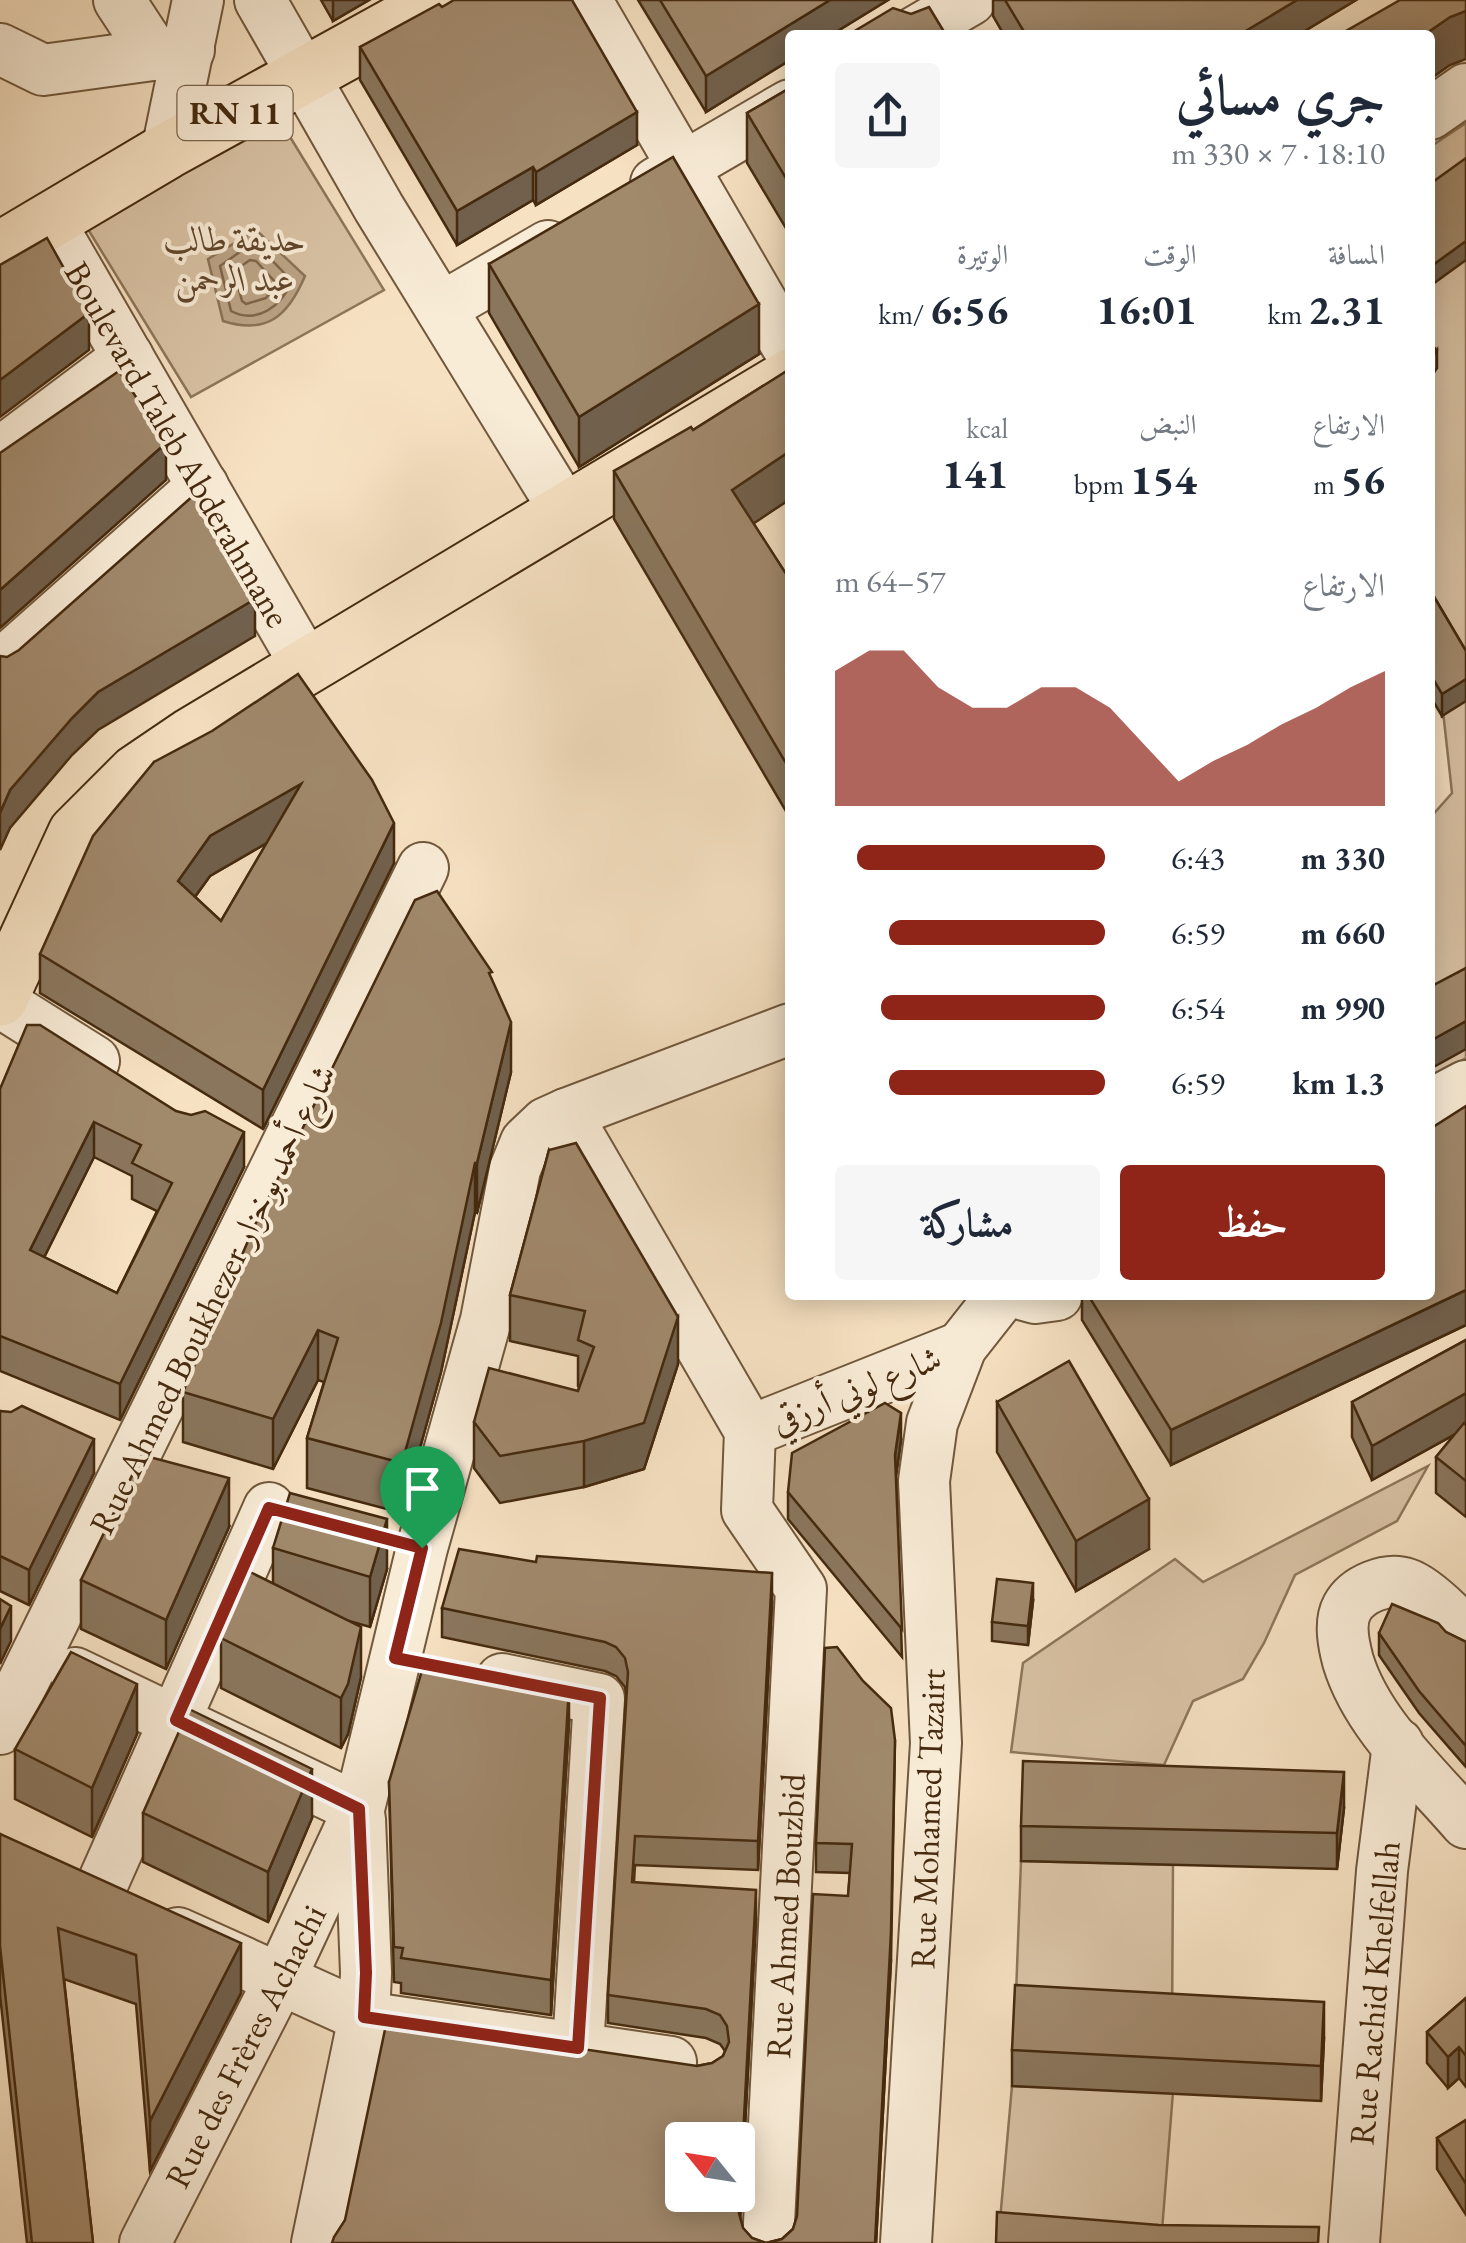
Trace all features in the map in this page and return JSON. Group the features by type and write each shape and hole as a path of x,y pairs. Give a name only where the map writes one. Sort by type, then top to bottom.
{"main road":[{"name":"RN 11","path":"0,250 167,151 441,0"},
{"path":"0,1000 76,833 150,763 785,380"}],"street":[{"path":"119,0 172,52"},
{"path":"167,151 172,52 198,0"},
{"path":"260,0 379,208 556,496 560,515"},
{"path":"586,0 785,342"},
{"path":"917,24 970,0"},
{"path":"0,49 43,70 172,52"},
{"path":"1435,111 1466,89"},
{"path":"442,308 785,108"},
{"name":"Boulevard Taleb Abderahmane","path":"49,221 307,666"},
{"path":"0,453 128,356"},
{"path":"0,666 203,486"},
{"name":"Rue Ahmed Boukhezer شارع أحمد بوخزار","path":"0,1729 37,1654 145,1476 424,868"},
{"path":"0,1000 128,1082"},
{"name":"Rue des Frères Achachi","path":"145,2243 280,1979 426,1664 403,1544 486,1320 515,1169 526,1142 546,1124 566,1114 785,1031"},
{"path":"1435,1102 1466,1086"},
{"path":"566,1114 750,1432"},
{"name":"Rue Mohamed Tazairt","path":"906,2243 936,1742 924,1481 932,1423 961,1346 998,1300"},
{"name":"شارع لوني أرزقي","path":"750,1432 961,1346"},
{"name":"Rue Ahmed Bouzbid","path":"750,1432 746,1510 800,1589 768,2243"},
{"path":"97,1896 270,1509"},
{"path":"1466,1634 1448,1614 1408,1584 1389,1582 1368,1587 1347,1608 1342,1635 1363,1699 1466,1823"},
{"path":"37,1654 359,1809 366,1973 364,2017 317,2243"},
{"path":"426,1664 600,1698 578,2048"},
{"name":"Rue Rachid Khelfellah","path":"1354,2243 1382,1871 1398,1744"},
{"path":"48,1874 364,2017 700,2066"}],"green space":[{"name":"حديقة طالب عبد الرحمن","path":"279,119 384,290 191,397 86,226"},
{"path":"1466,123 1466,1058 1435,1074 1435,812 1452,793 1442,702 1435,691 1435,144"},
{"path":"1428,1466 1397,1521 1295,1575 1243,1679 1193,1701 1164,1765 1011,1752 1023,1663 1175,1559 1203,1582"},
{"path":"1021,1861 1173,1865 1172,2028 1015,2021"},
{"path":"1012,2086 1173,2092 1161,2243 998,2243"}],"water":[{"path":"256,230 305,276 291,302 274,319 252,326 223,321 208,259"}],"building":[{"path":"454,0 572,0 637,112 536,172 533,167 457,211 360,47 439,4 442,7"},
{"path":"660,0 830,0 706,76"},
{"path":"1005,0 1297,0 1247,30 1023,30"},
{"path":"1400,0 1466,0 1466,11 1431,30 1348,30"},
{"path":"929,7 943,30 856,30 893,8 911,14"},
{"path":"785,91 785,177 747,113"},
{"path":"673,157 759,304 579,417 489,264"},
{"path":"1466,158 1466,241 1435,263 1435,180"},
{"path":"47,238 89,313 0,380 0,265"},
{"path":"119,371 166,443 0,590 0,453"},
{"path":"785,372 785,454 732,490 785,572 785,762 614,471 691,427 693,430"},
{"path":"194,495 255,599 98,692 10,790 0,813 0,656 7,657 19,650"},
{"path":"1435,598 1466,651 1466,679 1442,694 1435,682"},
{"path":"298,674 372,780 394,823 263,1090 40,954 93,836 154,762 212,731","holes":["301,784 221,921 178,881 210,836"]},
{"path":"437,891 492,972 489,973 511,1022 475,1163 441,1323 402,1463 307,1438 338,1338 318,1330 273,1419 183,1392 254,1227 415,900"},
{"path":"1466,968 1466,1021 1435,1038 1435,984"},
{"path":"27,1025 40,1025 176,1111 191,1115 205,1111 244,1132 120,1384 0,1336 0,1089","holes":["94,1122 141,1145 132,1163 172,1183 117,1293 30,1250"]},
{"path":"1466,1106 1466,1290 1171,1430 1091,1300 1435,1300 1435,1126"},
{"path":"576,1143 678,1317 644,1423 584,1441 500,1456 474,1422 489,1368 578,1391 594,1347 578,1340 585,1311 510,1295 549,1150"},
{"path":"1466,1340 1466,1393 1372,1446 1352,1402"},
{"path":"1069,1361 1149,1499 1076,1541 997,1402"},
{"path":"885,1403 901,1413 895,1455 902,1629 788,1492 792,1453"},
{"path":"22,1406 94,1439 29,1570 0,1556 0,1411 11,1412"},
{"path":"1466,1425 1466,1481 1436,1457"},
{"path":"142,1455 229,1478 166,1620 81,1580"},
{"path":"290,1493 387,1519 370,1577 273,1548"},
{"path":"459,1549 536,1562 537,1556 772,1573 758,1841 635,1836 632,1882 756,1890 744,2122 665,2122 665,2212 739,2212 743,2228 752,2238 766,2243 332,2243 345,2220 387,2020 697,2066 723,2056 729,2042 727,2026 720,2015 706,2009 608,1995 628,1672 625,1658 605,1642 442,1608"},
{"path":"250,1572 361,1627 341,1698 221,1638"},
{"path":"997,1579 1033,1583 1028,1626 992,1622"},
{"path":"0,1599 11,1606 0,1629"},
{"path":"1392,1604 1438,1623 1466,1642 1466,1746 1419,1691 1379,1633"},
{"path":"837,1647 863,1681 891,1708 895,1740 891,1931 875,2243 766,2243 782,2239 793,2229 797,2216 813,1894 848,1896 852,1844 816,1843 825,1648"},
{"path":"71,1652 137,1684 92,1788 15,1749"},
{"path":"426,1657 569,1687 551,1980 401,1958 403,1948 394,1947 389,1782"},
{"path":"189,1709 312,1769 268,1872 143,1813"},
{"path":"1023,1761 1344,1772 1337,1833 1021,1826"},
{"path":"0,1834 241,1943 150,2121 136,1955 58,1928 93,2243 32,2243 0,1946"},
{"path":"1015,1985 1324,2002 1321,2066 1012,2050"},
{"path":"1466,1998 1466,2056 1459,2047 1448,2057 1427,2032"},
{"path":"1466,2120 1466,2184 1437,2138"},
{"path":"997,2212 1159,2225 1319,2227 1318,2243 996,2243"}],"route":[{"path":"269,1508 422,1548 395,1658 600,1698 578,2048 364,2017 366,1973 359,1809 176,1720 269,1508"}]}
